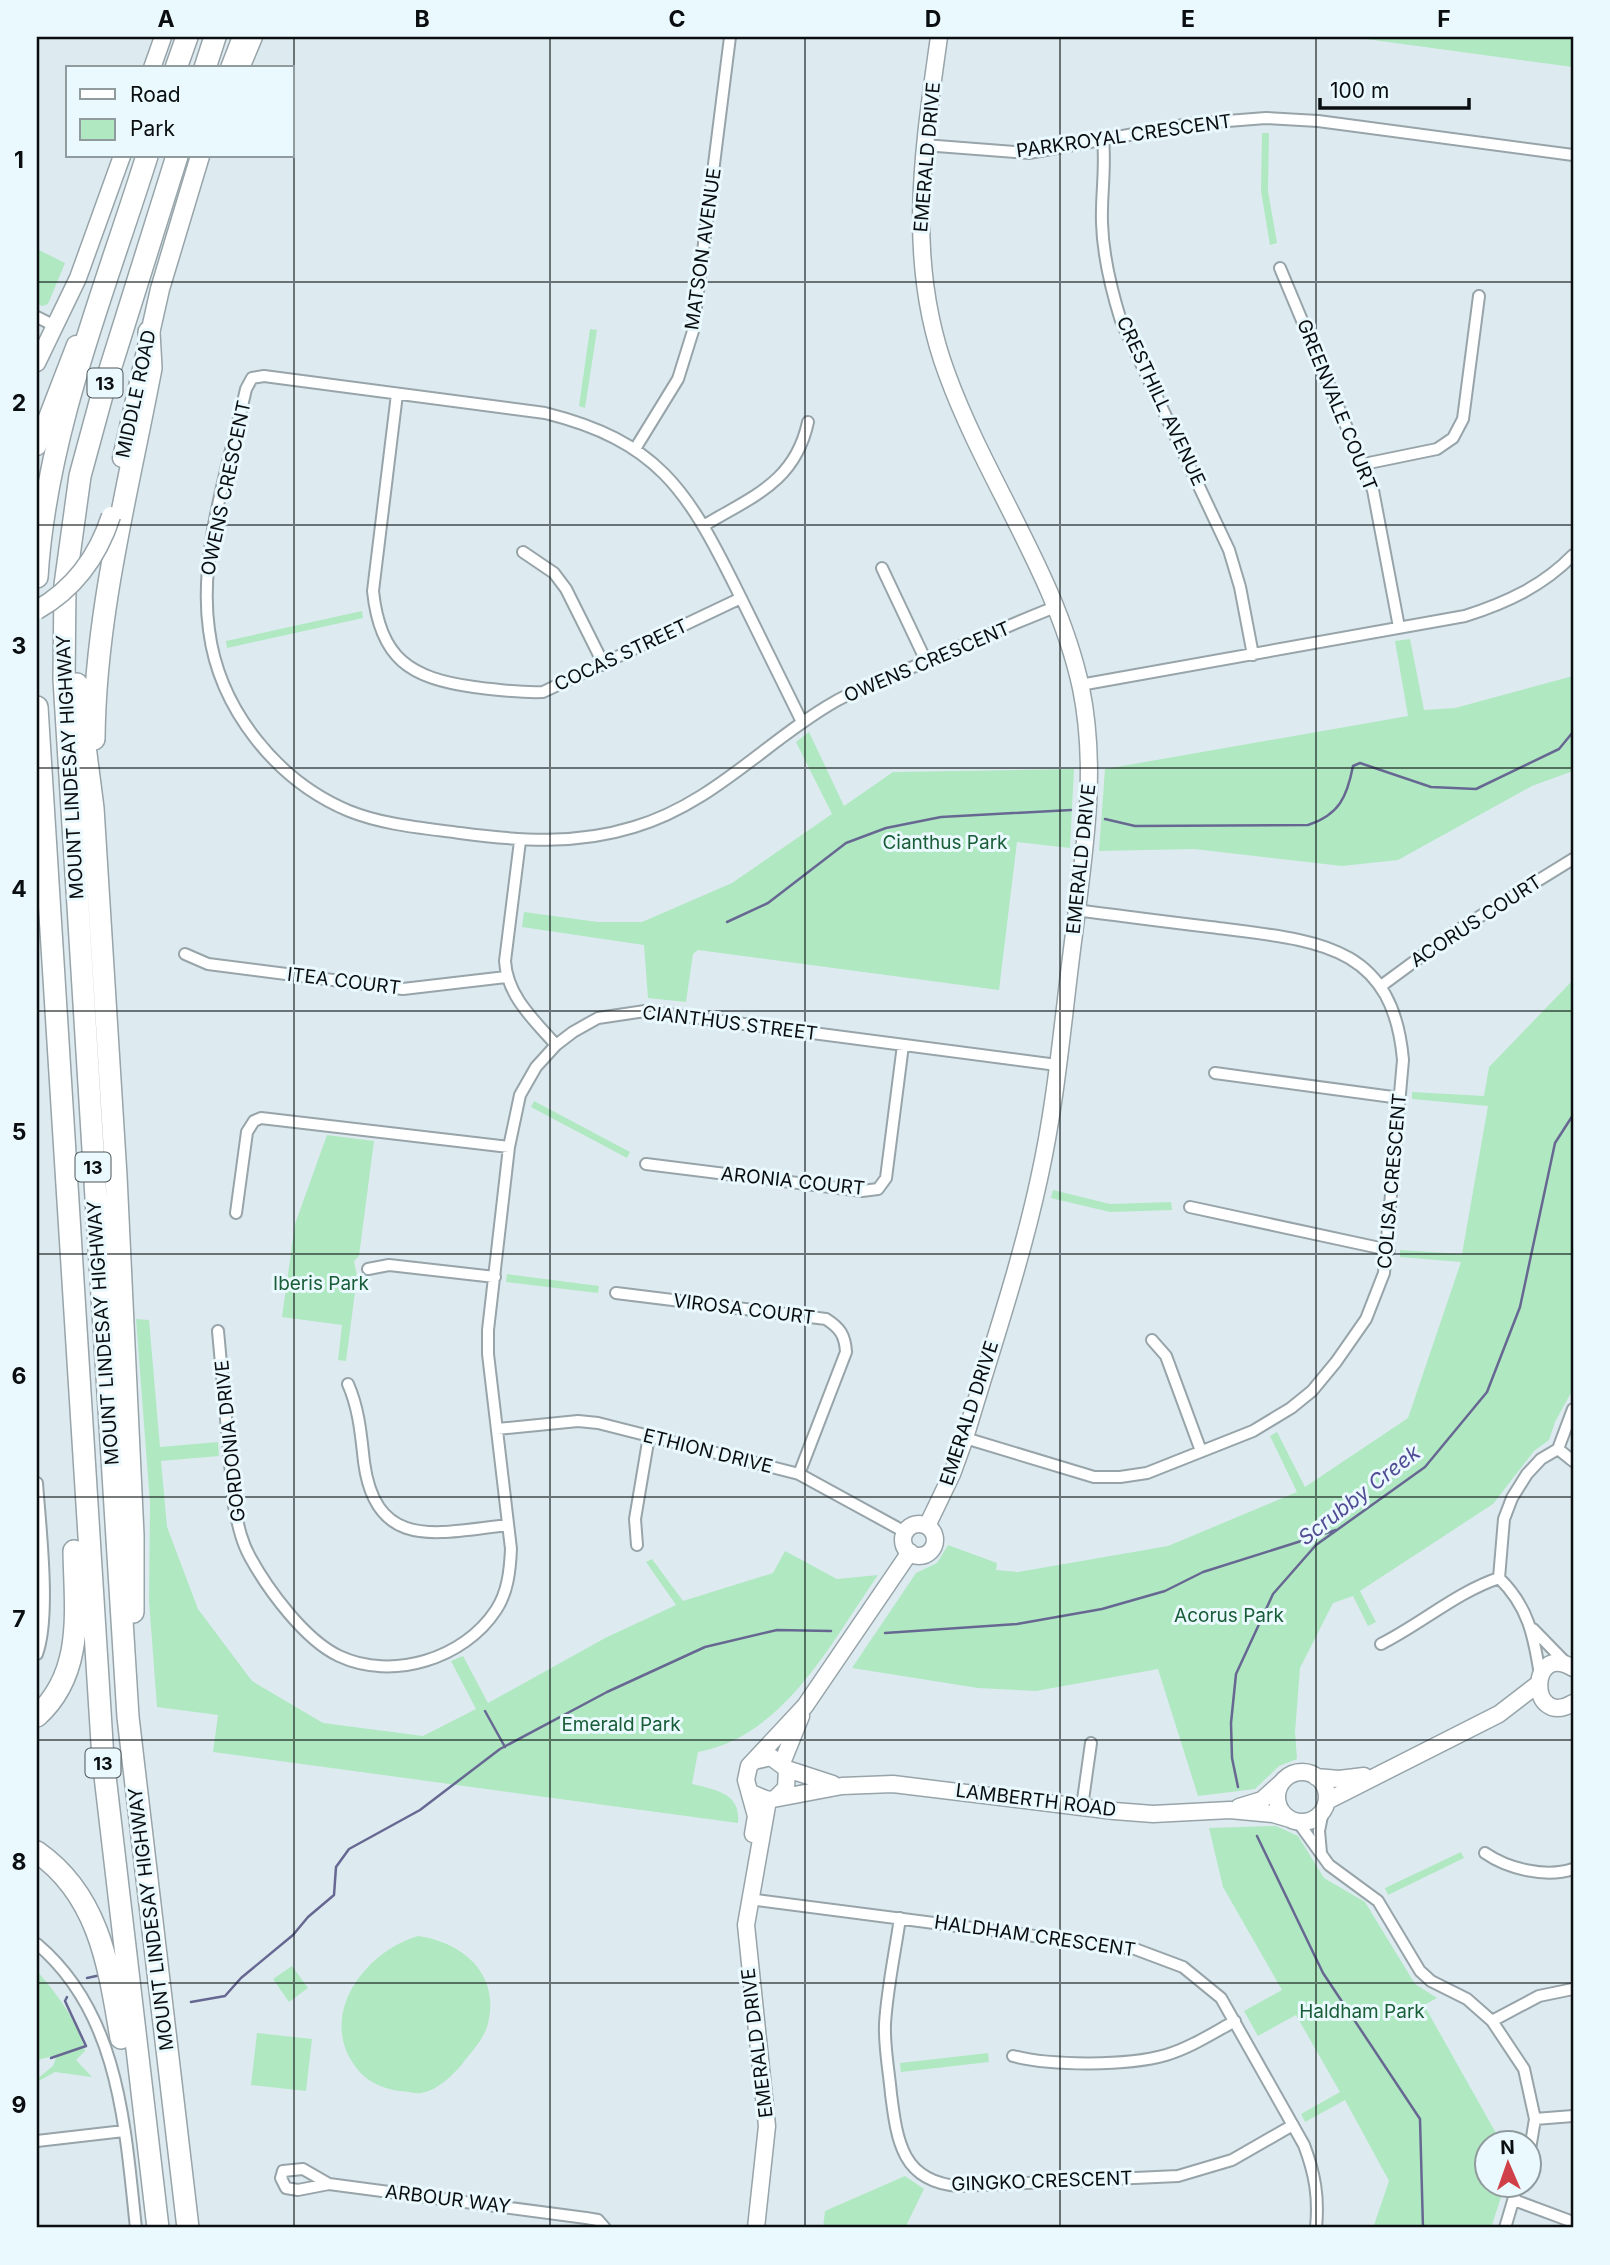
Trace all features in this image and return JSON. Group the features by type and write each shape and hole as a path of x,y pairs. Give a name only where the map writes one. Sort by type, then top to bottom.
{"highway":[{"path":"177,66 187,37"},
{"path":"206,66 215,37"},
{"name":"13","path":"37,577 45,511 59,438 146,158"},
{"name":"MOUNT LINDESAY HIGHWAY","path":"176,158 83,463 71,524 63,617 64,679 128,1717 188,2228"},
{"path":"93,808 94,723 101,643 151,368 149,332"},
{"path":"63,617 72,637 93,808 116,1176 133,1535 134,1688 128,1717"},
{"name":"MOUNT LINDESAY HIGHWAY","path":"37,706 80,1427 103,1759 158,2228"},
{"path":"37,857 48,895"},
{"path":"37,1716 63,1684 75,1644 73,1462 80,1427"},
{"path":"37,1852 72,1885 98,1930 109,1968 128,2073 142,2096"}],"main road":[{"path":"231,66 242,37"},
{"name":"MIDDLE ROAD","path":"37,610 55,598 87,566 111,516 149,332 199,158"},
{"path":"37,446 90,309 107,282"}],"street":[{"path":"153,66 163,37"},
{"path":"242,66 254,37"},
{"name":"MATSON AVENUE","path":"635,449 678,379 693,331 730,37"},
{"name":"EMERALD DRIVE","path":"926,1526 952,1474 965,1438 1036,1191 1057,1065 1090,787 1086,717 1080,685 1055,607 954,394 925,295 919,248 924,145 939,37"},
{"name":"PARKROYAL CRESCENT","path":"924,145 1029,153 1189,124 1266,118 1318,121 1573,155"},
{"name":"CRESTHILL AVENUE","path":"1102,140 1105,159 1102,220 1111,289 1121,321 1229,550 1240,587 1253,655"},
{"path":"37,363 87,256 120,158"},
{"name":"GREENVALE COURT","path":"1280,268 1364,464 1379,513 1399,627"},
{"path":"1364,464 1437,449 1453,438 1463,419 1479,296"},
{"path":"37,317 55,326"},
{"name":"OWENS CRESCENT","path":"802,722 705,525 681,489 635,449 580,422 545,414 264,376 252,378 246,389 207,566 206,600 212,649 234,705 251,733 272,759 321,797 350,811 387,823 520,841 598,836 637,827 704,795 802,722 839,699 1055,607"},
{"name":"COCAS STREET","path":"397,394 373,591 375,613 395,654 414,671 436,681 519,693 543,692 741,598"},
{"path":"705,525 785,474 804,442 808,422"},
{"path":"523,552 554,573 566,589 604,665"},
{"path":"1080,685 1465,616 1496,607 1545,580 1573,555"},
{"path":"882,568 926,661"},
{"path":"520,841 505,961 506,977 521,1004 556,1045"},
{"name":"ACORUS COURT","path":"1381,986 1453,933 1573,859"},
{"name":"COLISA CRESCENT","path":"965,1438 1094,1476 1120,1477 1147,1473 1268,1424 1312,1391 1366,1319 1377,1296 1389,1250 1403,1060 1401,1033 1381,986 1352,959 1306,940 1077,910"},
{"name":"ITEA COURT","path":"185,954 208,964 403,989 506,977"},
{"name":"CIANTHUS STREET","path":"497,1429 488,1354 509,1146 520,1095 536,1067 556,1045 598,1018 646,1011 1057,1065"},
{"name":"ARONIA COURT","path":"646,1164 862,1191 878,1189 886,1178 902,1045"},
{"path":"1215,1073 1400,1098"},
{"path":"236,1213 247,1132 254,1121 261,1118 509,1146"},
{"path":"1190,1207 1389,1250"},
{"path":"368,1269 388,1265 495,1277"},
{"name":"VIROSA COURT","path":"616,1293 826,1319 838,1327 845,1338 846,1352 799,1474"},
{"name":"GORDONIA DRIVE","path":"218,1331 234,1506 240,1535 250,1558 300,1626 317,1642 339,1656 384,1667 449,1652 485,1625 497,1608 510,1568 497,1429"},
{"path":"1152,1340 1166,1356 1201,1451"},
{"path":"348,1384 357,1404 371,1496 393,1524 409,1531 426,1533 508,1525"},
{"path":"1571,1666 1533,1629 1514,1593 1499,1578 1504,1519 1512,1498 1527,1474 1541,1459 1558,1450 1573,1409"},
{"name":"ETHION DRIVE","path":"497,1429 578,1421 649,1436 799,1474 905,1532"},
{"path":"637,1545 635,1520 649,1436"},
{"path":"1558,1450 1573,1461"},
{"path":"37,1483 42,1569 41,1628 37,1654"},
{"path":"912,1525 926,1526 933,1533 932,1548 925,1555 909,1552 903,1541 905,1532 912,1525"},
{"name":"EMERALD DRIVE","path":"756,2228 768,2126 747,1957 748,1865 756,1816 746,1773 804,1706 909,1552"},
{"path":"1381,1644 1412,1628 1477,1585 1499,1578"},
{"path":"1533,1629 1539,1679 1548,1704"},
{"name":"LAMBERTH ROAD","path":"772,1798 842,1786 917,1785 1153,1814 1230,1810 1273,1814 1294,1820 1312,1820 1325,1806 1374,1776 1499,1714 1552,1665 1571,1666"},
{"name":"LAMBERTH ROAD","path":"1499,1714 1548,1704 1572,1708"},
{"name":"EMERALD DRIVE","path":"749,1899 772,1798 786,1788 784,1766 804,1706"},
{"path":"1082,1807 1091,1743"},
{"path":"754,1761 771,1757 784,1766"},
{"name":"LAMBERTH ROAD","path":"784,1766 810,1779 842,1786"},
{"name":"LAMBERTH ROAD","path":"1230,1810 1262,1800 1295,1773 1339,1779 1374,1776"},
{"path":"1316,1777 1325,1787 1325,1806 1319,1831 1321,1853"},
{"path":"1283,1782 1278,1802 1329,1865 1378,1901 1420,1971 1431,1981 1467,1998 1492,2021 1524,2069 1535,2119 1533,2128"},
{"path":"751,1793 772,1798"},
{"path":"1485,1853 1503,1865 1560,1873 1573,1869"},
{"name":"HALDHAM CRESCENT","path":"749,1899 1135,1949 1159,1955 1204,1981 1220,1998 1235,2021 1293,2125 1313,2168 1319,2198 1315,2228"},
{"name":"GINGKO CRESCENT","path":"900,1918 885,2024 886,2045 897,2135 904,2154 926,2178 942,2185 959,2186 1178,2176 1232,2160 1293,2125"},
{"path":"37,1944 61,1966 93,2015 108,2051 124,2132 136,2228"},
{"path":"1492,2021 1539,1996 1573,1989"},
{"path":"1013,2056 1041,2063 1150,2059 1184,2049 1235,2021"},
{"path":"1535,2119 1573,2116"},
{"path":"37,2141 124,2132"},
{"name":"ARBOUR WAY","path":"329,2184 586,2217 598,2220 605,2228"},
{"path":"1505,2228 1514,2200 1573,2222"}],"green space":[{"path":"1351,37 1573,37 1573,67"},
{"path":"1262,133 1269,133 1268,191 1277,243 1270,245 1261,191"},
{"path":"37,249 65,263 48,304 42,306 37,303"},
{"path":"590,329 597,330 585,408 579,406"},
{"path":"362,611 363,618 227,648 226,641"},
{"path":"1410,639 1424,710 1455,708 1573,676 1573,771 1532,786 1398,860 1342,866 1194,849 1099,851 1105,769 1408,716 1395,641"},
{"name":"Cianthus Park","path":"809,732 844,806 893,772 1074,769 1070,848 1017,842 999,990 698,950 693,954 686,1002 648,998 644,945 522,927 524,912 598,922 642,922 732,883 832,814 796,742"},
{"name":"Acorus Park","path":"1573,980 1573,1389 1555,1422 1549,1440 1534,1451 1493,1504 1360,1591 1376,1622 1368,1626 1353,1596 1333,1603 1300,1668 1295,1732 1297,1759 1279,1766 1255,1789 1198,1796 1158,1669 1036,1691 978,1688 852,1668 916,1573 937,1563 948,1545 997,1563 996,1570 1018,1572 1168,1546 1297,1492 1270,1436 1277,1432 1305,1487 1408,1418 1461,1262 1400,1257 1400,1250 1462,1254 1488,1106 1412,1099 1412,1092 1484,1096 1489,1067"},
{"path":"534,1101 630,1152 627,1158 531,1107"},
{"name":"Iberis Park","path":"327,1135 374,1141 359,1256 354,1261 357,1277 346,1361 338,1360 342,1325 282,1317 295,1224"},
{"path":"1053,1190 1110,1204 1171,1202 1172,1210 1110,1212 1051,1198"},
{"path":"507,1274 599,1286 598,1293 506,1282"},
{"name":"Emerald Park","path":"136,1319 149,1320 160,1447 218,1442 219,1456 161,1461 167,1527 198,1609 252,1681 323,1723 423,1736 476,1709 451,1661 463,1656 488,1703 605,1638 676,1605 646,1562 652,1559 683,1601 773,1573 785,1551 837,1579 878,1575 823,1656 781,1707 756,1727 729,1743 698,1752 692,1784 718,1791 731,1799 738,1813 738,1823 213,1752 218,1715 157,1707 149,1601 150,1503"},
{"name":"Haldham Park","path":"1276,1826 1298,1836 1324,1878 1365,1902 1415,1984 1437,1998 1424,2005 1493,2128 1474,2128 1474,2198 1501,2198 1491,2228 1373,2228 1389,2181 1345,2100 1305,2122 1301,2114 1340,2092 1296,2015 1258,2036 1244,2011 1282,1990 1223,1887 1209,1828"},
{"path":"1461,1852 1464,1858 1388,1895 1385,1888"},
{"path":"418,1936 451,1946 476,1965 489,1992 490,2009 485,2032 463,2063 439,2086 418,2093 386,2088 364,2076 355,2066 345,2046 342,2026 345,2006 353,1987 365,1970 381,1955"},
{"path":"292,1966 308,1988 289,2002 273,1979"},
{"path":"37,1971 72,2019 85,2051 76,2060 92,2077 55,2072 37,2082 37,2079 53,2066 56,2058 53,2056 37,2060"},
{"path":"257,2033 312,2039 306,2091 251,2085"},
{"path":"988,2053 989,2062 901,2072 900,2063"},
{"path":"905,2176 924,2189 905,2228 823,2228 825,2211"}],"waterway":[{"path":"1105,819 1135,826 1308,825 1327,816 1340,803 1348,787 1353,766 1360,763 1431,787 1476,789 1559,749 1573,732"},
{"path":"727,922 768,903 846,843 886,828 941,817 1071,810"},
{"name":"Scrubby Creek","path":"1238,1787 1232,1758 1231,1723 1236,1674 1273,1594 1316,1545 1425,1467 1487,1392 1520,1307 1555,1143 1573,1115"},
{"path":"885,1633 1017,1624 1102,1609 1165,1591 1203,1572 1336,1530"},
{"path":"191,2002 225,1996 241,1978 293,1935 308,1917 334,1895 336,1867 349,1849 420,1810 500,1749 607,1692 705,1647 777,1630 831,1631"},
{"path":"485,1711 505,1747"},
{"name":"Scrubby Creek","path":"1257,1836 1323,1973 1420,2119 1423,2228"},
{"path":"87,1978 101,1975"},
{"path":"51,2058 86,2046 65,2001 67,1997"}]}
